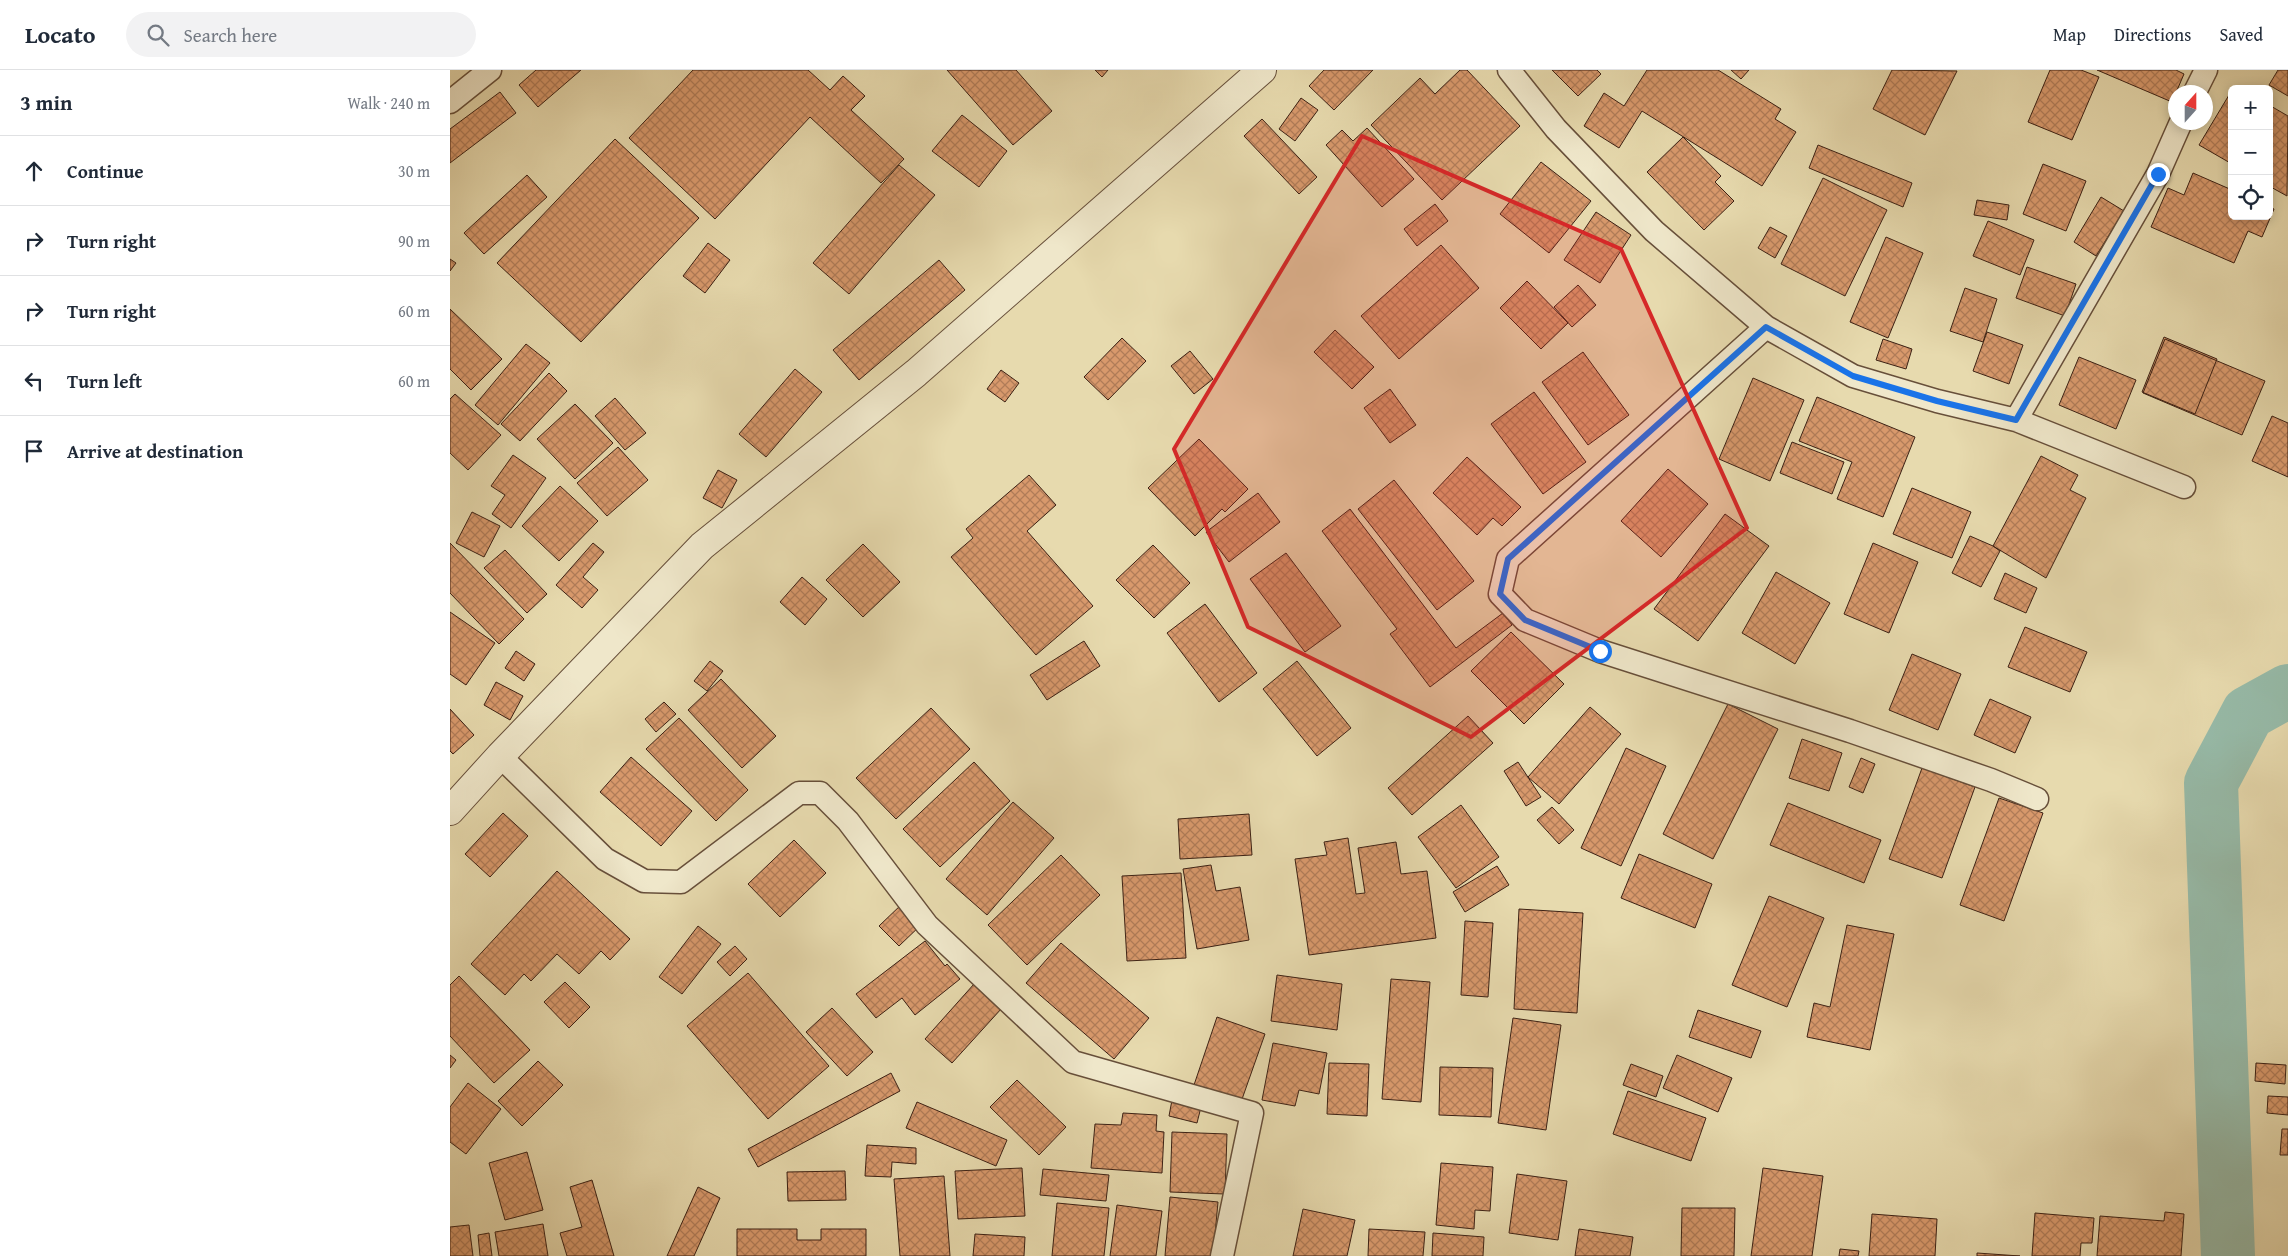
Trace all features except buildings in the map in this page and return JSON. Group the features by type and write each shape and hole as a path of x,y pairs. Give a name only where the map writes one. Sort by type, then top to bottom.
{"street":[{"path":"450,102 490,70"},
{"path":"450,811 500,756 702,546 916,373 1262,70"},
{"path":"1509,70 1556,129 1654,231 1766,327 1853,376 1937,401 2016,420 2184,487"},
{"path":"2198,85 2206,70"},
{"path":"2016,420 2158,174 2178,130"},
{"path":"1766,327 1508,559 1500,594 1525,620 1600,651 1860,734 1991,780 2037,799"},
{"path":"500,756 605,859 644,881 681,882 799,793 820,793 848,821 927,925 1072,1062 1252,1113 1222,1256"}],"highlighted area":[{"path":"1362,136 1621,249 1747,528 1471,737 1248,627 1174,449"}],"waterway":[{"path":"2228,1256 2211,783 2248,713 2288,691"}],"route":[{"path":"1600,651 1525,620 1500,594 1508,559 1766,327 1853,376 1937,401 2016,420 2158,174"}]}
